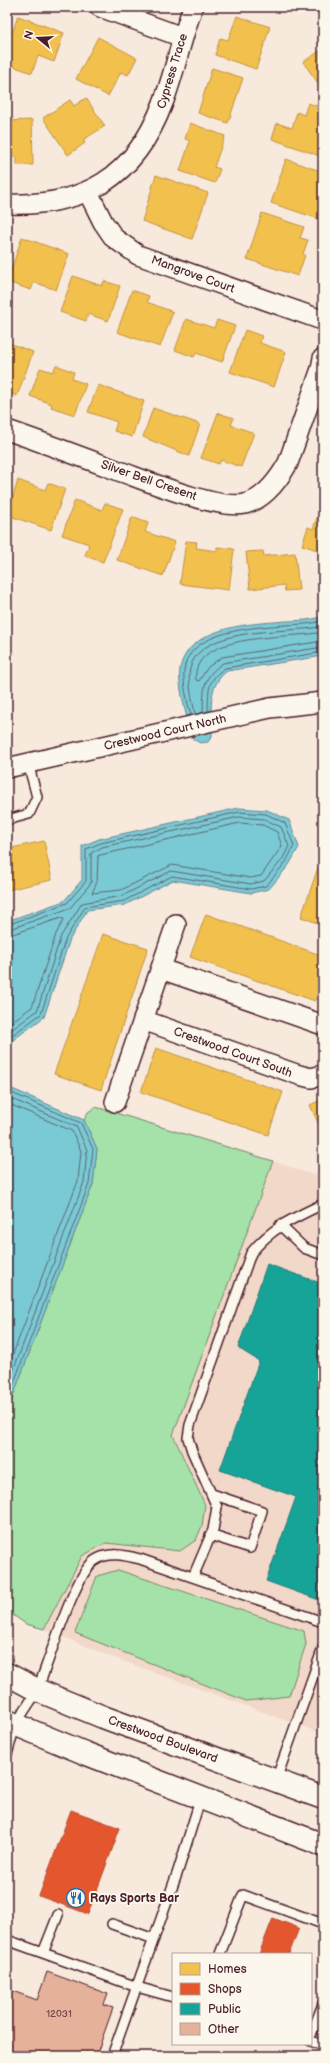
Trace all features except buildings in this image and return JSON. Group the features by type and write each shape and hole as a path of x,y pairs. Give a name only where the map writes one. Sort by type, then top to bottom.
{"main road":[{"name":"Crestwood Boulevard","path":"7,1674 37,1690 103,1717 323,1798"},
{"path":"12,1723 323,1845"}],"street":[{"path":"100,7 182,37"},
{"name":"Cypress Trace","path":"7,204 33,205 88,192 127,164 139,150 152,128 163,103 182,37 193,7"},
{"name":"Mangrove Court","path":"88,192 103,222 114,238 138,255 323,324"},
{"name":"Silver Bell Cresent","path":"7,430 184,494 222,503 244,504 256,498 274,484 288,463 321,369 323,358"},
{"name":"Crestwood Court North","path":"7,768 270,708 323,702"},
{"path":"115,1102 176,924"},
{"path":"161,969 323,1024"},
{"name":"Crestwood Court South","path":"143,1020 299,1075 311,1078 323,1075"}],"lane":[{"path":"7,820 29,814 38,797 28,763"},
{"path":"192,1577 210,1536 217,1507 190,1445 188,1438 190,1425 251,1253 262,1239 280,1225 323,1204"},
{"path":"280,1225 304,1248 323,1255"},
{"path":"210,1536 250,1548 262,1511 212,1494"},
{"path":"7,1754 12,1723 37,1690 86,1568 94,1561 107,1555 122,1554 323,1622"},
{"path":"276,1780 323,1648"},
{"path":"112,2056 154,1939 200,1797"},
{"path":"220,1953 243,1895 323,1924"},
{"path":"44,1954 58,1915"},
{"path":"112,1924 154,1939"},
{"path":"7,1940 137,1987 172,1998"},
{"path":"312,2032 323,2004"},
{"path":"312,2041 323,2046"}],"shaded area":[{"path":"273,1161 313,1175 323,1170 323,1734 112,1657 44,1629 82,1556 106,1543 166,1550 194,1480 173,1435"}],"green space":[{"path":"96,1107 273,1161 173,1435 205,1505 202,1526 196,1540 180,1551 106,1543 82,1556 44,1629 26,1624 7,1611 7,1412 93,1184 97,1149 84,1120 88,1112"},
{"path":"118,1570 304,1631 306,1644 289,1696 246,1701 75,1633 97,1576"}],"water":[{"path":"323,616 323,656 227,671 220,677 213,692 211,709 212,736 208,742 200,743 193,739 188,723 179,675 185,655 194,645 205,637 233,627 262,623 306,620"},
{"path":"239,808 267,810 289,820 299,847 289,865 269,889 251,893 173,880 125,905 87,910 70,939 44,1017 9,1043 7,1049 7,921 64,901 82,880 82,846 99,839"},
{"path":"7,1077 10,1088 84,1120 97,1149 93,1184 7,1412"}],"place":[{"name":"Rays Sports Bar","path":"76,1898"}]}
